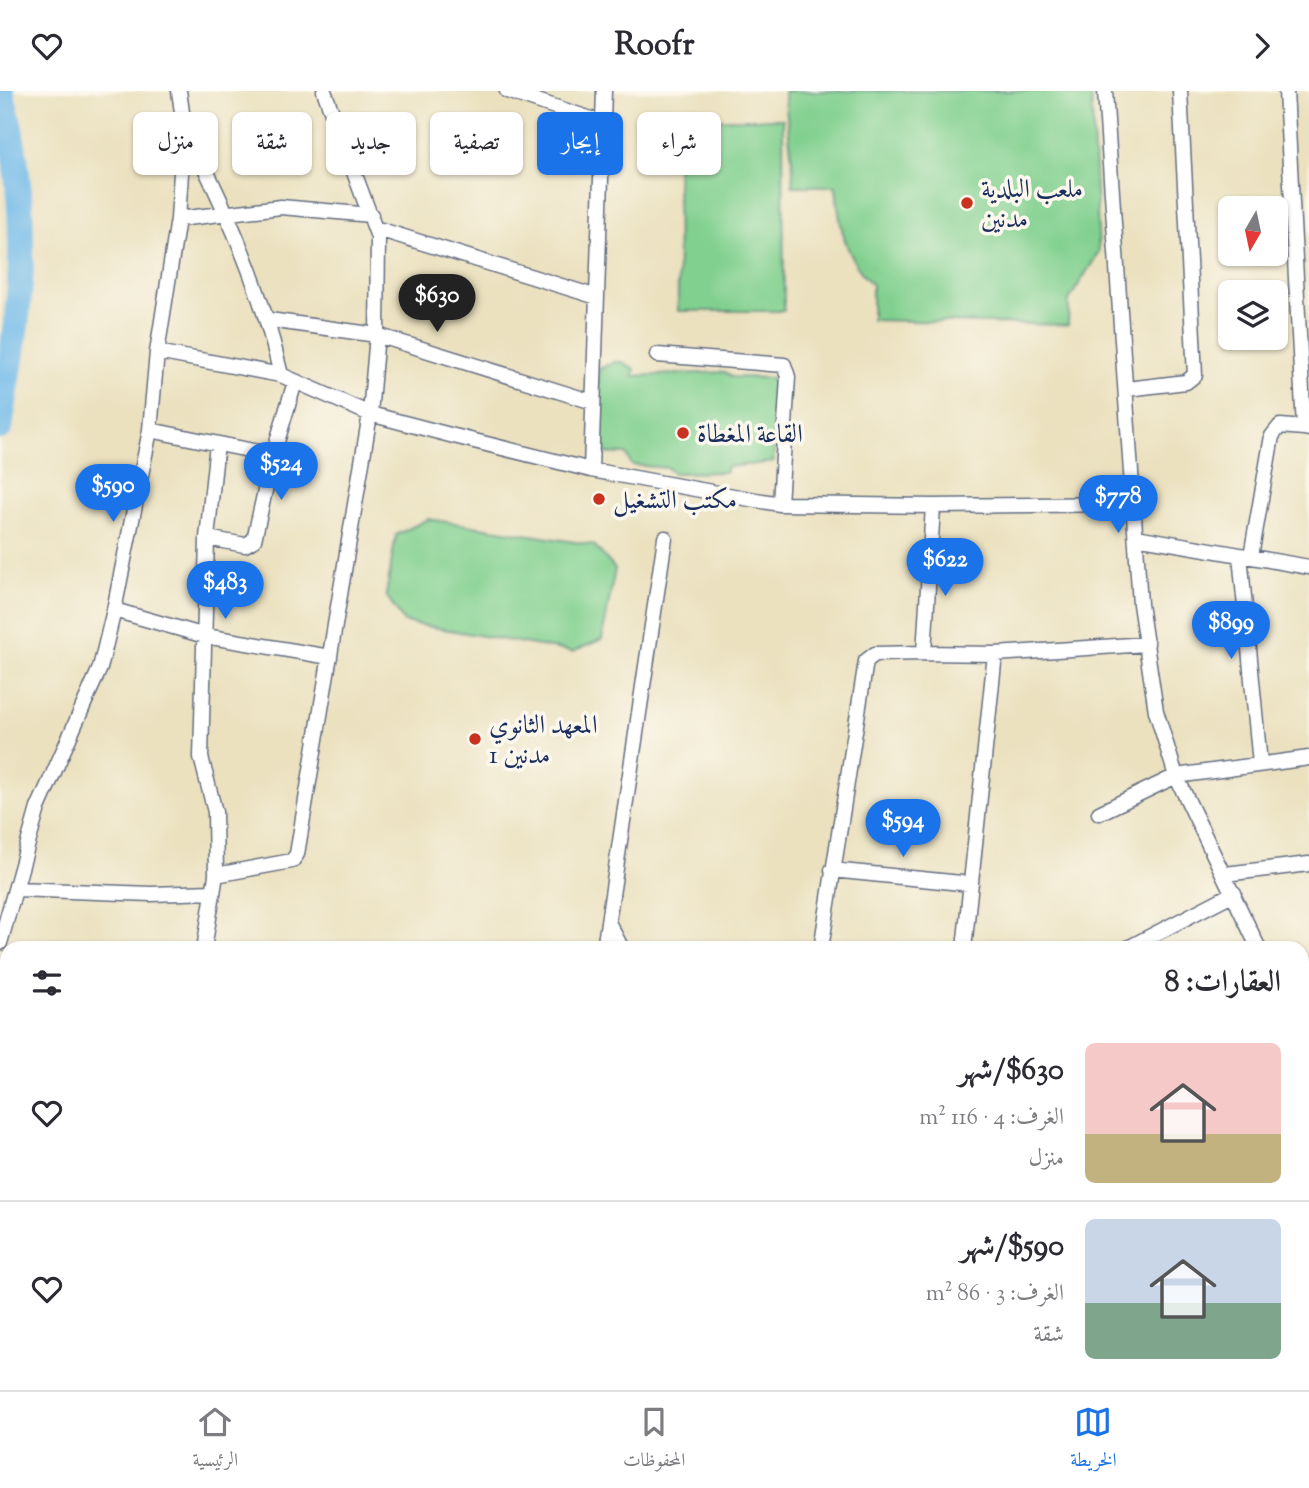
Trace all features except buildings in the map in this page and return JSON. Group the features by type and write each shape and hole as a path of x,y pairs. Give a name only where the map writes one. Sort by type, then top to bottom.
{"street":[{"path":"179,91 182,112"},
{"path":"216,875 295,858 370,414 377,335 379,246 373,221 324,91"},
{"path":"507,91 570,112"},
{"path":"603,112 604,91"},
{"path":"1105,91 1140,604 1156,711 1176,776 1255,941"},
{"path":"1127,389 1186,382 1195,375 1180,91"},
{"path":"1260,764 1246,555 1272,436 1283,426 1307,428 1286,91"},
{"path":"1,941 38,808 100,667 114,610 150,430 157,352 178,219 181,175"},
{"path":"208,175 227,212 269,320 281,375"},
{"path":"591,470 601,175"},
{"path":"178,219 281,207 373,221 597,297"},
{"path":"269,320 324,325 377,335 593,402"},
{"path":"157,352 281,375 370,414 591,470 780,504 933,506 1132,503"},
{"path":"657,355 784,365 788,377 780,504"},
{"path":"207,538 245,545 254,540 273,456 295,382"},
{"path":"150,430 273,456"},
{"path":"205,941 216,875 215,812 201,757 207,538 217,444"},
{"path":"924,653 933,506"},
{"path":"1136,537 1309,567"},
{"path":"606,941 664,538"},
{"path":"114,610 205,636 330,657"},
{"path":"822,941 866,661 875,654 995,654 1147,644"},
{"path":"965,941 995,654"},
{"path":"1099,813 1176,776 1309,758"},
{"path":"1225,874 1309,864"},
{"path":"832,870 971,884"},
{"path":"16,889 151,894 214,892"},
{"path":"1141,941 1234,893"},
{"path":"609,924 618,941"}],"green space":[{"name":"ملعب البلدية مدنين","path":"784,91 1091,91 1099,252 1069,300 1068,325 872,320 872,285 849,251 839,213 836,186 792,186 793,169"},
{"path":"721,119 783,119 784,311 678,311 677,175 721,175"},
{"name":"القاعة المغطاة","path":"614,362 622,362 635,369 633,376 725,372 732,377 772,378 774,462 726,467 726,472 673,473 668,468 632,465 626,454 594,453 599,369"},
{"path":"428,519 594,545 615,569 602,639 573,652 404,622 386,595 396,535"}],"waterway":[{"path":"0,427 11,360 21,268 16,167 1,91"}],"place":[{"name":"ملعب البلدية مدنين","path":"967,203"},
{"name":"القاعة المغطاة","path":"683,433"},
{"name":"مكتب التشغيل","path":"599,499"},
{"name":"المعهد الثانوي مدنين 1","path":"475,739"}]}
